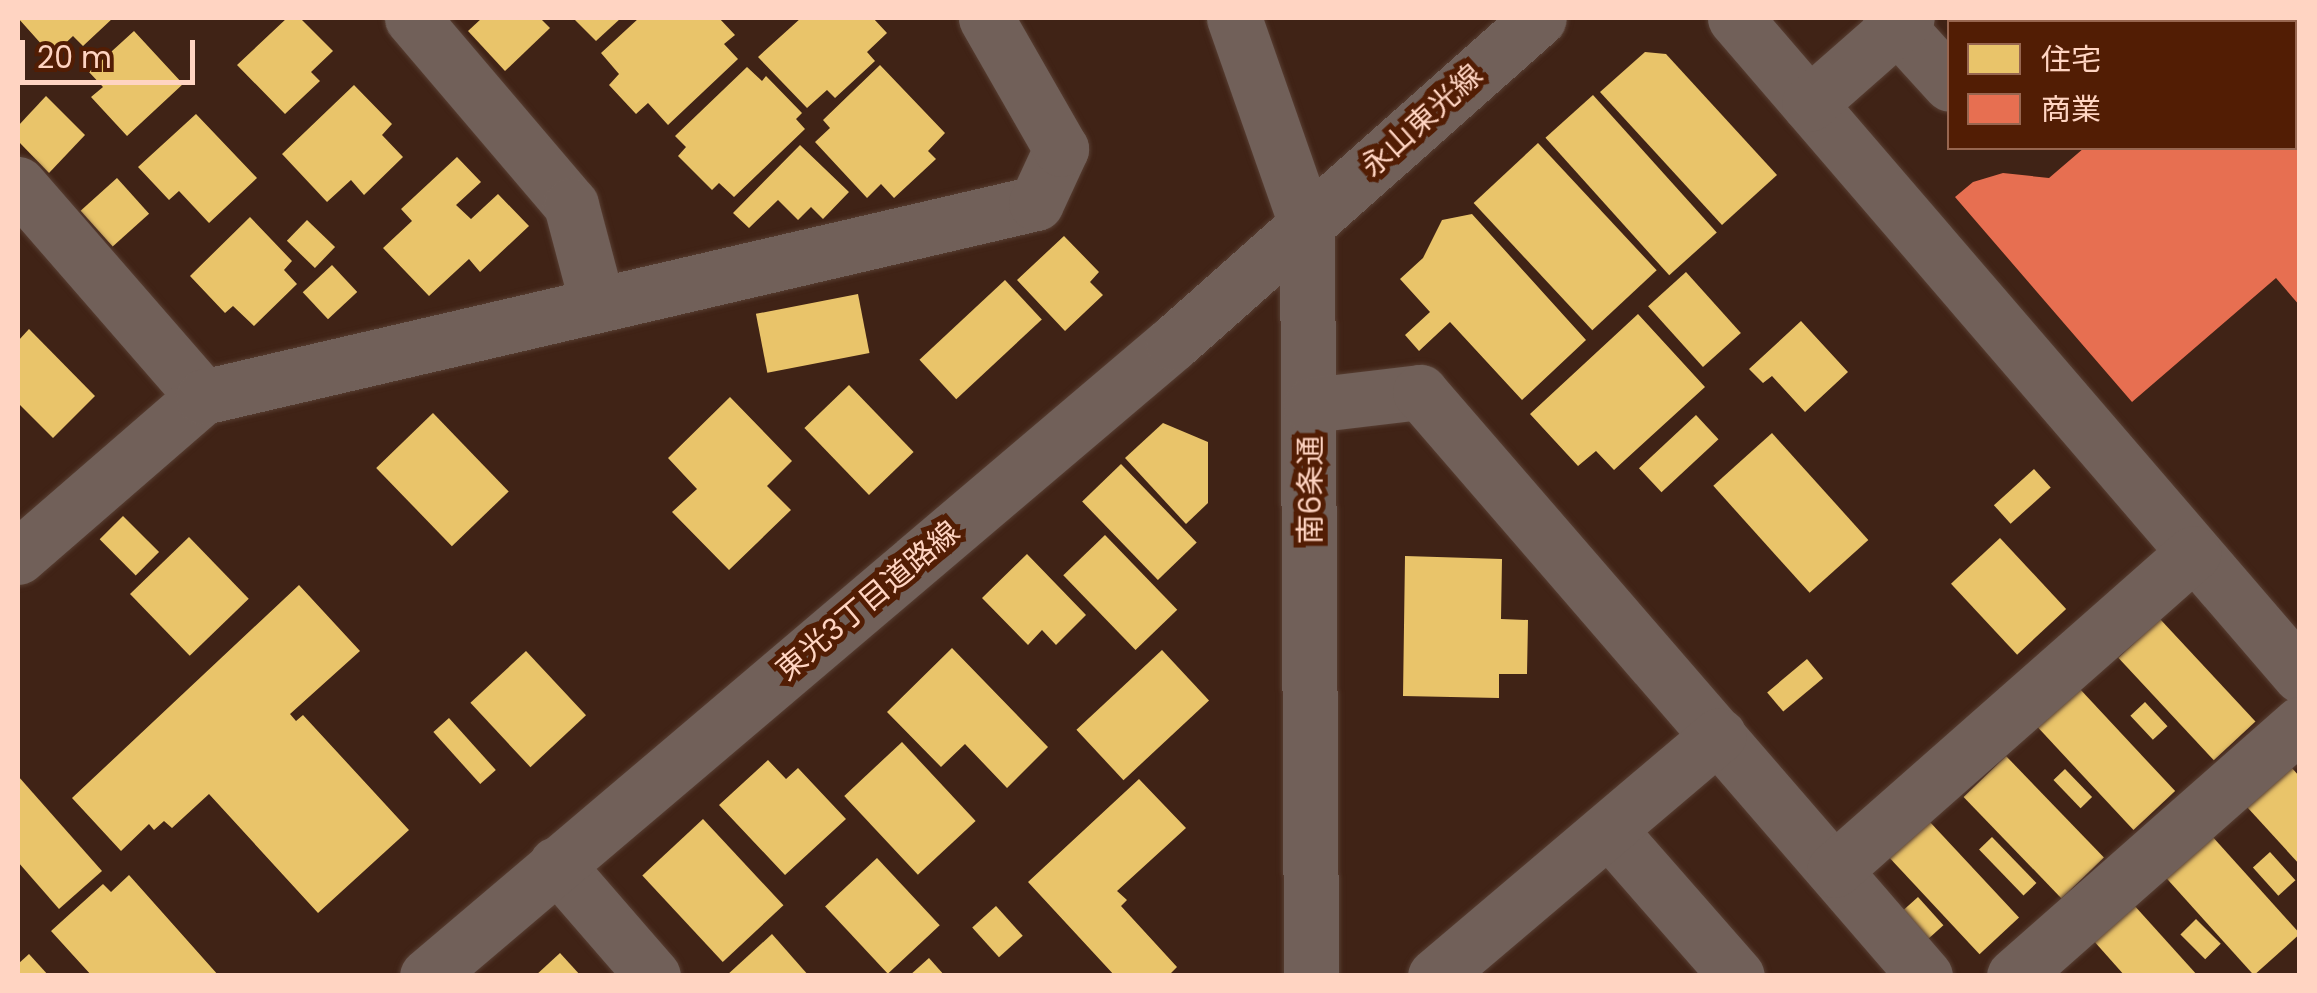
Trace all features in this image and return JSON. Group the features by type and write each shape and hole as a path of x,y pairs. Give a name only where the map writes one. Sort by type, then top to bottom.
{"street":[{"path":"412,18 571,205 597,303"},
{"path":"18,558 203,397 1036,203 1062,148 986,18"},
{"name":"南6条通","path":"1234,18 1308,226 1311,976"},
{"name":"永山東光線","path":"1308,226 1539,18"},
{"path":"1734,18 2300,675"},
{"path":"1809,104 1898,20 1947,80"},
{"path":"18,184 203,397"},
{"name":"東光3丁目道路線","path":"427,976 1308,226"},
{"path":"1311,405 1420,392 1925,976"},
{"path":"1834,870 2193,553"},
{"path":"2014,976 2300,724"},
{"path":"1435,976 1719,735"},
{"path":"1609,830 1736,976"},
{"path":"556,864 653,976"}],"building: 住宅":[{"path":"18,18 113,18 83,46 73,36 52,56"},
{"path":"287,18 300,18 333,51 311,72 320,81 285,114 237,65"},
{"path":"482,18 540,18 550,28 505,71 468,31"},
{"path":"573,18 621,18 596,41"},
{"path":"639,18 719,18 735,35 724,44 738,59 668,125 648,103 636,114 609,85 619,74 601,53"},
{"path":"801,18 873,18 887,33 867,52 875,61 835,98 827,90 807,108 758,57"},
{"path":"134,31 183,84 127,136 91,97 103,87 89,72"},
{"path":"1645,52 1666,54 1777,175 1722,225 1600,92"},
{"path":"880,65 945,133 928,151 936,159 894,198 881,184 867,198 815,142 830,128 823,120"},
{"path":"747,67 762,81 766,76 802,113 796,119 805,129 734,197 719,183 712,190 678,156 686,147 675,136"},
{"path":"354,85 392,124 382,135 403,157 364,195 351,180 327,202 282,154"},
{"path":"1593,95 1717,232 1669,275 1545,138"},
{"path":"46,96 85,135 49,173 18,141 18,126"},
{"path":"196,114 257,178 209,223 179,191 169,200 138,167"},
{"path":"1538,143 1657,270 1592,330 1474,203"},
{"path":"800,145 849,192 823,219 811,207 798,220 778,200 749,228 733,213"},
{"path":"457,157 481,182 456,205 471,219 498,194 529,226 480,272 469,259 429,296 383,248 412,221 401,209"},
{"path":"117,178 149,214 113,246 81,211"},
{"path":"1472,214 1586,340 1522,400 1450,322 1419,351 1405,335 1430,312 1400,279 1423,258 1442,220"},
{"path":"250,217 292,261 284,270 297,284 254,326 233,306 225,313 190,276"},
{"path":"307,220 335,247 315,268 287,241"},
{"path":"1064,236 1099,272 1090,282 1103,295 1065,331 1017,280"},
{"path":"332,265 357,292 328,319 303,292"},
{"path":"1686,272 1741,333 1703,367 1648,306"},
{"path":"1005,280 1042,319 956,399 919,360"},
{"path":"858,294 869,353 767,373 756,314"},
{"path":"1638,314 1705,387 1614,470 1596,451 1578,466 1530,414"},
{"path":"1801,321 1848,372 1805,412 1772,376 1763,383 1749,369"},
{"path":"29,329 95,396 53,438 18,403 18,341"},
{"path":"849,385 914,452 869,495 804,428"},
{"path":"730,397 792,461 767,486 791,510 729,570 672,512 697,489 668,458"},
{"path":"433,413 509,491 452,546 376,468"},
{"path":"1696,415 1719,439 1661,492 1639,468"},
{"path":"1163,423 1208,442 1208,503 1186,524 1125,458"},
{"path":"1772,433 1868,540 1810,593 1713,486"},
{"path":"1121,464 1197,542 1158,580 1082,502"},
{"path":"2034,469 2051,488 2011,524 1994,505"},
{"path":"123,516 159,552 136,575 100,539"},
{"path":"1105,535 1177,610 1136,650 1063,575"},
{"path":"189,537 249,599 190,656 130,594"},
{"path":"2000,538 2066,609 2017,655 1951,584"},
{"path":"1027,554 1086,615 1056,645 1042,630 1028,645 982,598"},
{"path":"1405,556 1502,559 1501,619 1528,620 1527,674 1499,674 1499,698 1403,696"},
{"path":"299,585 360,651 290,714 296,721 303,715 409,830 318,913 209,794 172,828 164,821 154,830 149,824 121,851 72,798"},
{"path":"2160,619 2255,721 2214,760 2118,658"},
{"path":"952,648 1048,747 1007,788 965,744 941,767 887,712"},
{"path":"1162,650 1209,700 1123,780 1076,730"},
{"path":"526,651 586,715 530,767 470,703"},
{"path":"1807,659 1823,678 1783,712 1767,692"},
{"path":"2079,688 2175,791 2133,830 2037,727"},
{"path":"2145,702 2168,726 2153,740 2130,716"},
{"path":"449,718 496,770 480,784 433,732"},
{"path":"902,742 976,821 918,875 844,796"},
{"path":"2006,756 2104,857 2062,898 1964,797"},
{"path":"768,760 786,779 798,768 846,819 785,875 719,805"},
{"path":"2291,767 2300,777 2300,865 2247,807"},
{"path":"2065,769 2092,797 2081,808 2053,780"},
{"path":"18,776 102,871 59,909 18,862"},
{"path":"1139,779 1186,828 1117,891 1127,900 1121,906 1177,967 1168,976 1115,976 1028,882"},
{"path":"703,819 783,905 723,962 642,876"},
{"path":"1929,821 2019,918 1980,954 1890,858"},
{"path":"2211,835 2300,934 2254,975 2165,876"},
{"path":"1992,837 2036,883 2024,896 1979,850"},
{"path":"2270,852 2295,880 2278,896 2253,867"},
{"path":"877,858 940,925 888,974 825,906"},
{"path":"129,875 219,976 92,976 51,931 103,884 111,892"},
{"path":"1918,897 1943,925 1928,939 1902,911"},
{"path":"2133,904 2198,976 2125,976 2093,940"},
{"path":"996,906 1023,936 999,957 972,927"},
{"path":"2196,919 2221,944 2205,959 2180,935"},
{"path":"772,934 809,976 726,976"},
{"path":"560,953 581,976 535,976"},
{"path":"29,954 49,976 18,976 18,964"},
{"path":"929,958 945,976 909,976"}],"building: 商業":[{"path":"2300,18 2300,306 2276,278 2132,402 1955,197 1973,182 2003,173 2049,178 2082,150 2297,150 2297,20 2232,20"}]}
